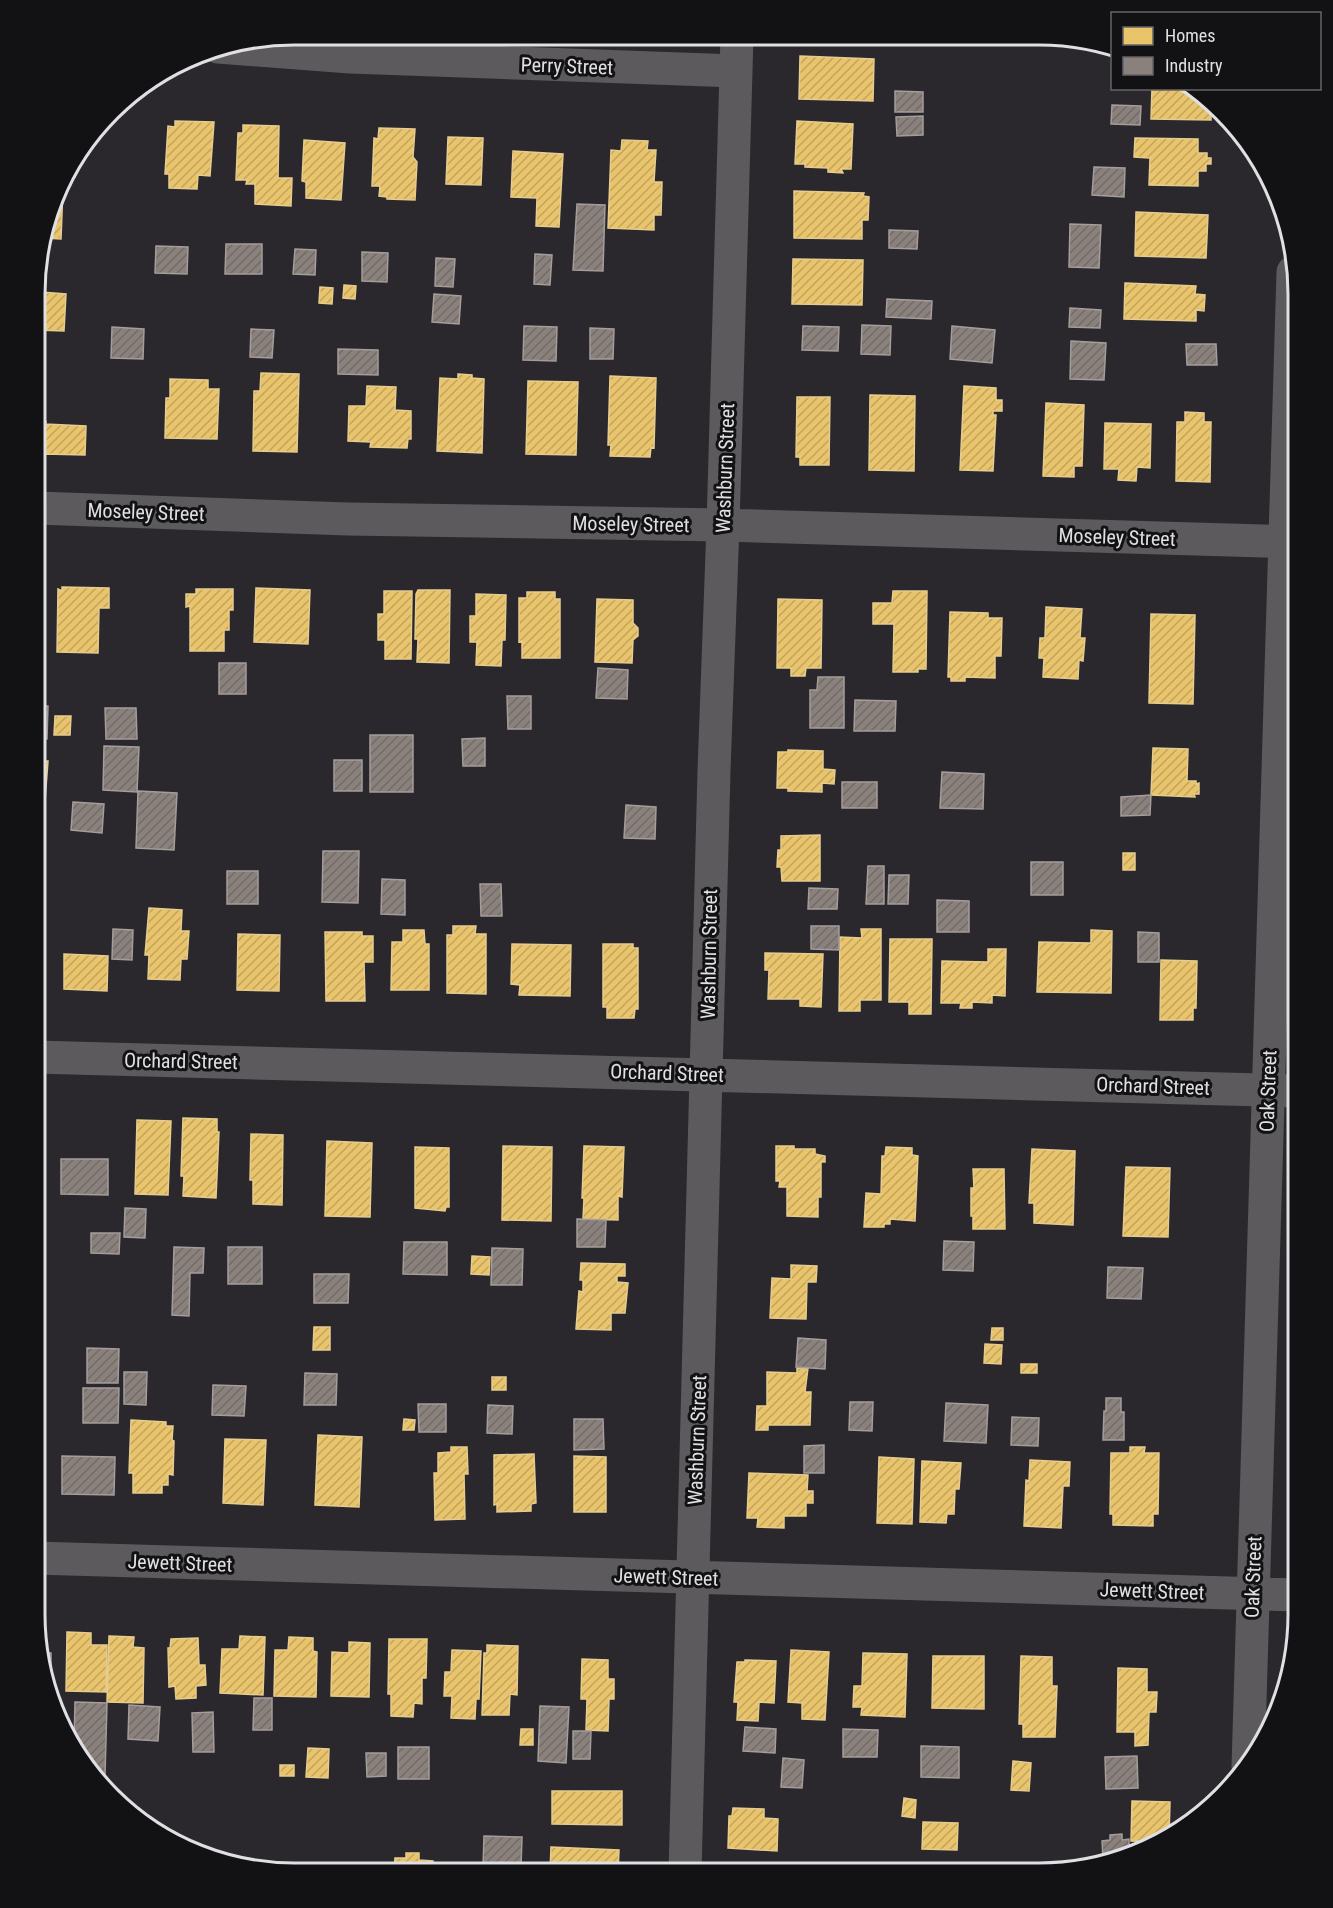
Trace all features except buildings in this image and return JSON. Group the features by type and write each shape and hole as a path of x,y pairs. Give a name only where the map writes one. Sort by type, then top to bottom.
{"street":[{"name":"Washburn Street","path":"685,1863 714,771 737,45"},
{"name":"Perry Street","path":"249,49 350,57 736,71"},
{"name":"Moseley Street","path":"45,508 360,519 723,525 1288,541"},
{"name":"Oak Street","path":"1248,1749 1252,1593 1283,1090 1288,785"},
{"name":"Orchard Street","path":"45,1057 1283,1090"},
{"name":"Jewett Street","path":"45,1558 1288,1595"}]}
